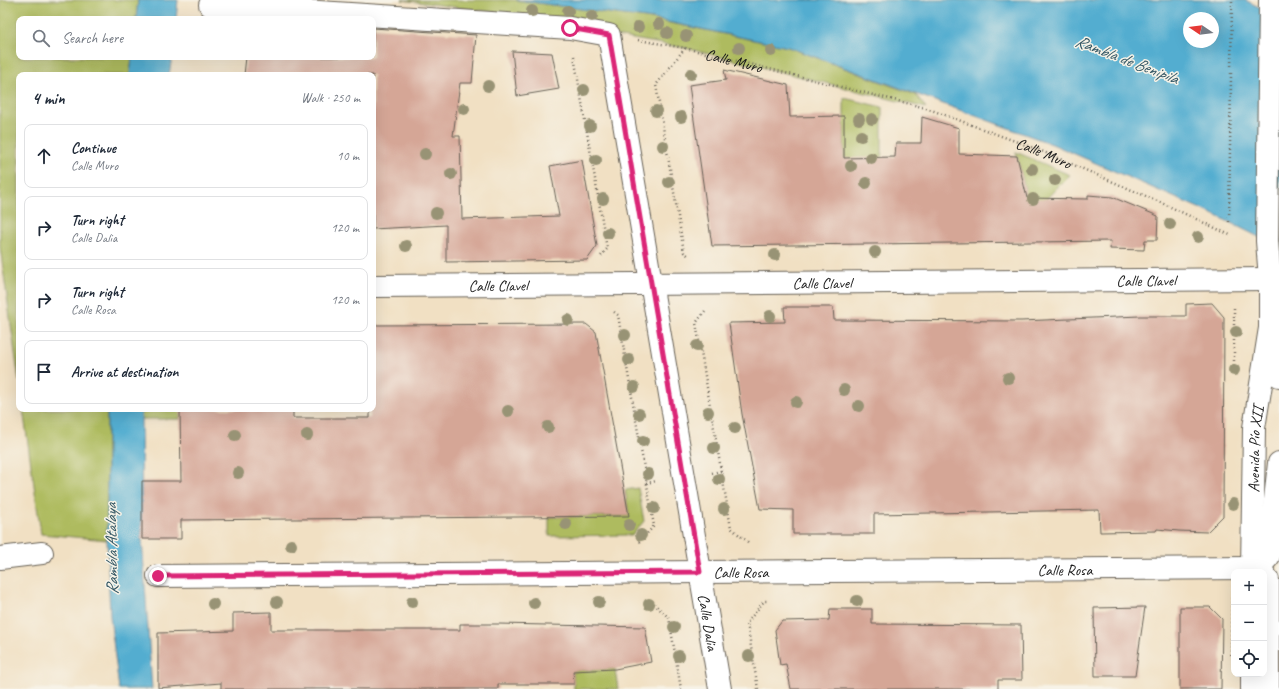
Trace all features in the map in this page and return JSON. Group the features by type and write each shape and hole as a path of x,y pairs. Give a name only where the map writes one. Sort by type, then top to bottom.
{"street":[{"path":"210,6 374,16"},
{"name":"Avenida Pío XII","path":"1270,6 1267,241 1279,376"},
{"path":"376,16 570,28 609,35"},
{"name":"Calle Dalia","path":"609,35 720,689"},
{"name":"Calle Clavel","path":"376,286 1270,279"},
{"name":"Avenida Pío XII","path":"1258,569 1254,428 1274,328"},
{"path":"1260,569 1269,556 1279,463"},
{"path":"0,558 42,553"},
{"name":"Calle Rosa","path":"158,576 700,572 1231,572"},
{"name":"Avenida Pío XII","path":"1267,579 1268,689"},
{"path":"1252,677 1252,689"}],"path":[{"path":"1229,222 1232,0"},
{"path":"570,28 607,249 598,261"},
{"name":"Calle Muro","path":"609,35 685,48 926,108 1039,150 1162,203 1230,235"},
{"path":"685,48 656,85 684,252 691,256"},
{"path":"708,306 696,323 731,528 748,543 755,543"},
{"path":"613,310 618,315 654,526 637,544 630,544"},
{"path":"644,601 652,601 669,618 681,689"},
{"path":"758,689 747,623 764,601 770,601"}],"green space":[{"path":"0,0 138,0 136,16 16,16 16,60 132,60 130,72 16,72 16,360 0,247"},
{"path":"402,0 516,0 646,18 788,47 916,95 926,108 685,48 570,28 522,16"},
{"path":"844,98 882,107 882,193 844,193"},
{"path":"1016,152 1070,175 1031,214"},
{"path":"23,412 107,412 107,540 41,534"},
{"path":"141,412 181,412 180,419 141,419"},
{"path":"638,488 644,521 632,535 549,536 549,517 629,516 625,490"},
{"path":"615,669 618,689 574,689 573,671"}],"water":[{"path":"138,0 178,0 176,16 136,16"},
{"name":"Rambla de Benipila","path":"516,0 1245,0 1279,17 1279,247 1217,216 1052,144 788,47 653,19"},
{"path":"132,60 172,60 170,72 130,72"},
{"name":"Rambla Atalaya","path":"107,412 141,412 142,539 152,689 119,689 110,616 107,540"}],"building":[{"path":"376,28 476,35 472,83 460,83 453,136 460,136 462,219 559,216 550,166 582,160 597,246 587,260 446,262 446,225 376,229 376,72 244,72 246,60 376,60"},
{"path":"512,51 552,53 559,89 517,96"},
{"path":"724,70 788,85 790,117 844,116 844,158 895,157 896,143 921,143 922,117 959,128 959,154 1017,156 1027,198 1088,199 1088,195 1112,197 1158,216 1157,240 1145,240 1144,250 1110,249 1111,241 712,246 689,85 726,80"},
{"path":"1212,303 1224,317 1223,516 1207,532 1157,529 1156,531 1100,532 1099,510 874,514 874,534 793,534 793,510 760,509 742,414 729,323 785,322 784,307 833,307 834,320 1021,321 1140,316 1186,316 1186,304"},
{"path":"586,324 596,332 629,516 181,520 181,539 142,539 142,481 181,481 180,412 293,412 293,418 370,418 370,412 376,412 376,325"},
{"path":"1145,607 1135,676 1095,676 1094,608"},
{"path":"1180,607 1210,607 1222,619 1221,689 1180,689"},
{"path":"830,609 872,609 872,624 1021,625 1022,680 998,680 998,689 791,689 786,664 780,665 775,630 782,621 829,620"},
{"path":"271,612 271,630 460,630 460,624 645,627 651,662 615,669 573,671 574,684 498,684 498,689 221,689 221,683 158,688 158,633 233,631 233,613"}],"route":[{"path":"158,576 700,572 609,35 570,28"}]}
